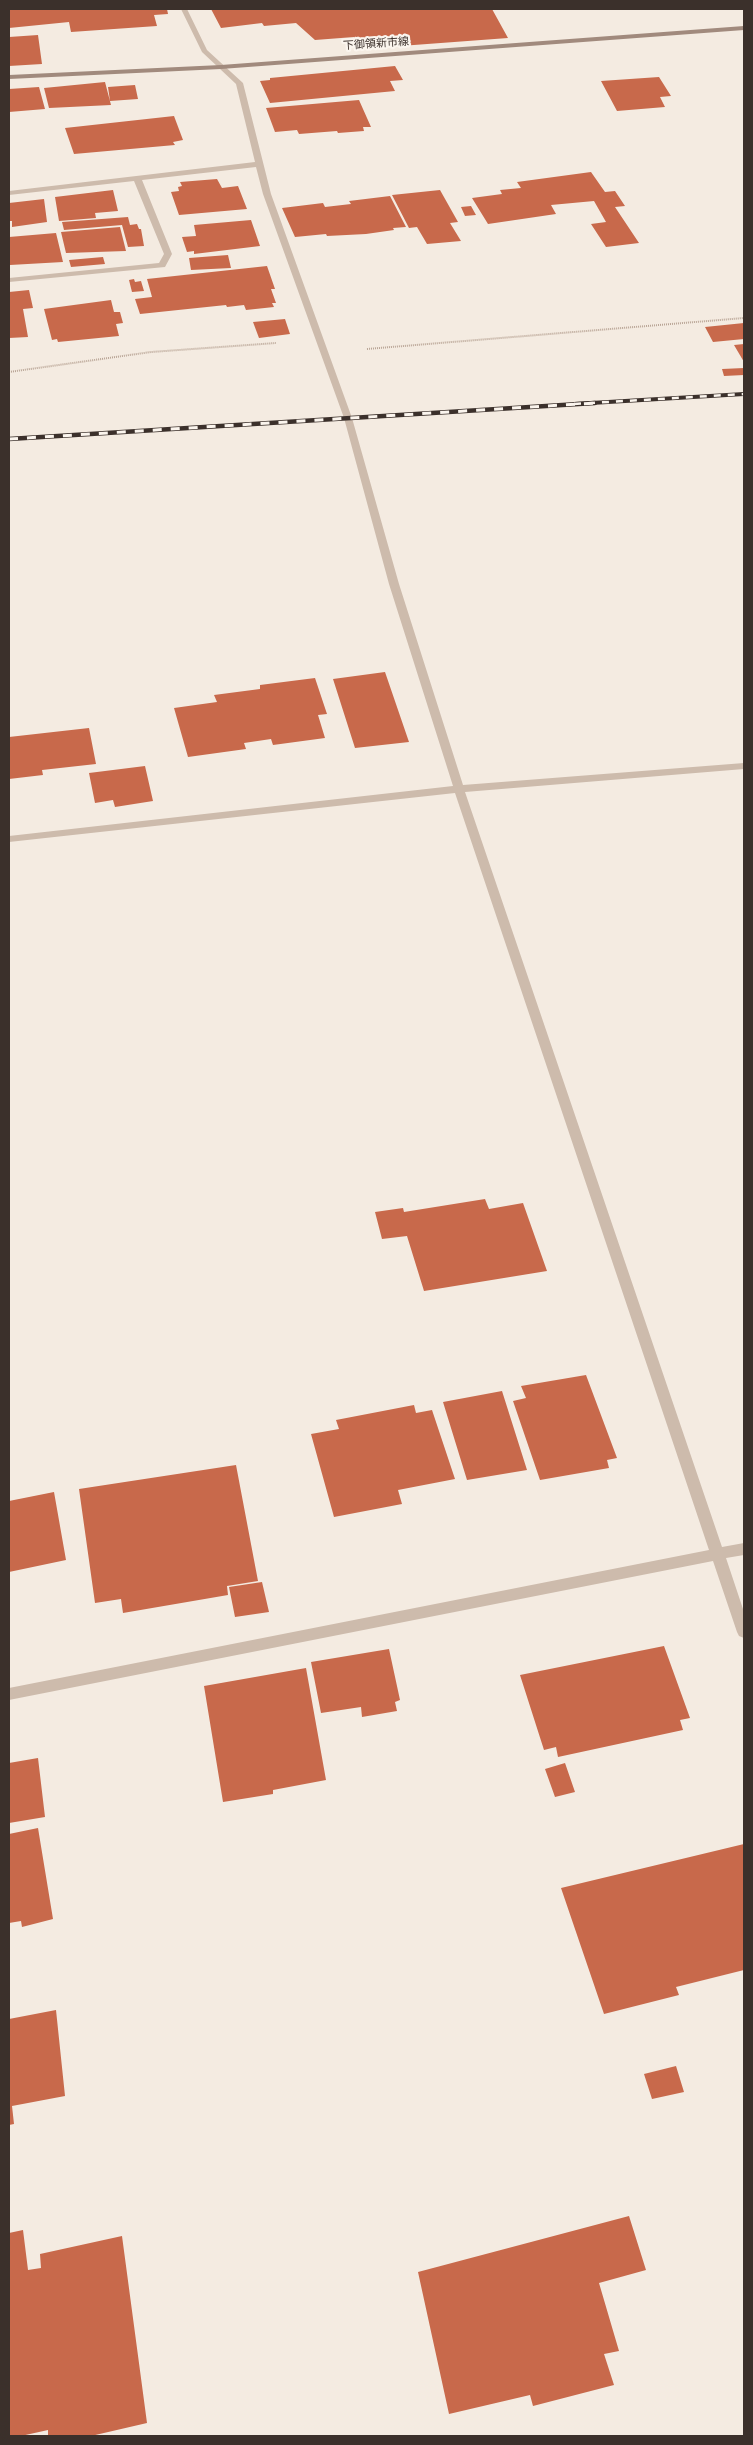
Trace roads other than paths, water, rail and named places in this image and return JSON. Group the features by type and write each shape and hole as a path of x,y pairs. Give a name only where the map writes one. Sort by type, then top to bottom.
{"main road":[{"name":"下御領新市線","path":"9,77 221,66 744,28"}],"street":[{"path":"184,9 204,51 239,83 267,194 348,418 394,584 459,789 744,1632"},
{"path":"9,193 259,164"},
{"path":"9,280 162,265 168,254 137,178"},
{"path":"9,839 459,789 744,766"},
{"path":"9,1694 744,1549"}],"railway":[{"path":"574,404 744,394"},
{"path":"9,439 595,403"}]}
